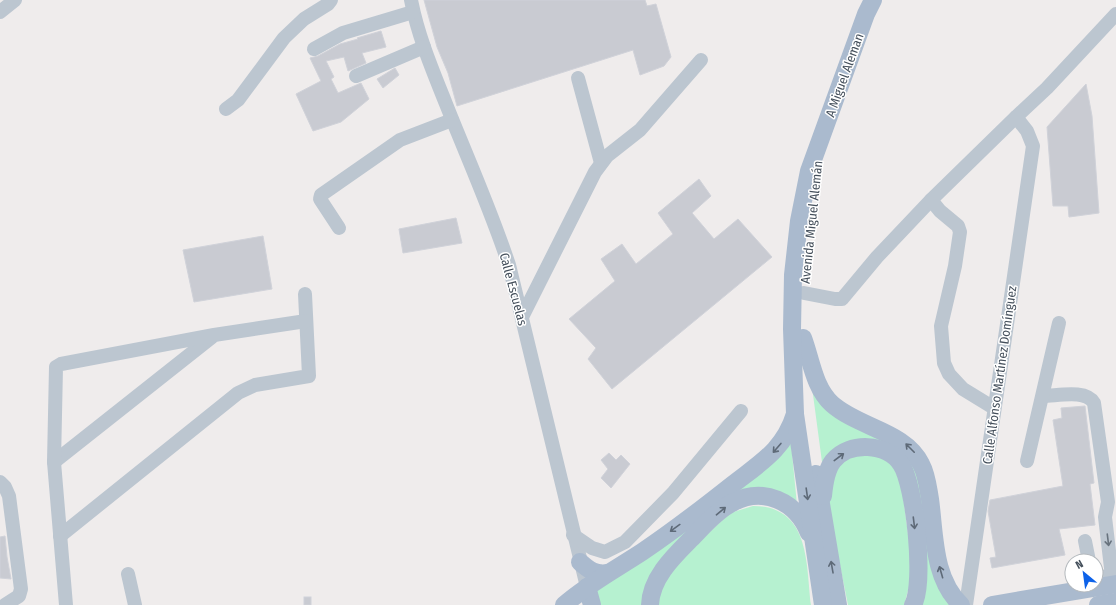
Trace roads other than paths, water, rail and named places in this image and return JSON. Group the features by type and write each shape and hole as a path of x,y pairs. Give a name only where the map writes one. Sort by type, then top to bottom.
{"main road":[{"name":"A Miguel Aleman","path":"818,151 834,101 866,14 873,0"},
{"name":"Avenida Miguel Alemán","path":"818,151 817,173 804,222 792,303 795,414 823,605"},
{"name":"Avenida Miguel Alemán","path":"804,222 804,390 838,605"},
{"path":"803,338 818,384 831,404 856,421 906,444 918,458 925,474 928,487 937,558 942,575 950,592 961,605"},
{"path":"564,605 587,587 711,502 770,456 787,435 795,414"},
{"path":"821,505 827,474 833,461 838,456 859,448 877,448 885,451 900,464 907,481 915,522 919,562 920,574 917,594 913,605"},
{"path":"650,605 656,580 679,551 702,527 731,503 745,497 763,496 777,499 790,505 801,516 814,544"},
{"path":"580,562 594,572 608,574"},
{"path":"992,605 1115,586"},
{"path":"1051,605 1115,586"},
{"path":"1098,605 1115,586"},
{"path":"587,587 592,605"}],"street":[{"path":"0,12 15,0"},
{"path":"226,109 238,100 284,38 304,19 328,4 331,0"},
{"path":"314,49 343,33 412,6"},
{"name":"Calle Escuelas","path":"412,6 424,47 500,240 522,317 573,535 587,587"},
{"path":"804,293 842,299 877,257 931,200 1047,88 1116,14"},
{"path":"356,76 424,47"},
{"path":"522,317 595,172 601,163 640,130 702,60"},
{"path":"578,78 601,163"},
{"name":"Calle Alfonso Martínez Domínguez","path":"966,605 1033,146 1026,131 1016,117"},
{"path":"339,228 320,199 321,195 400,140 452,120"},
{"path":"931,200 940,212 958,226 960,232 955,266 941,326 944,363 949,374 963,389 994,408"},
{"path":"60,536 238,393 255,385 309,376 305,294"},
{"path":"66,605 54,462 55,371 57,366 214,335 306,321"},
{"path":"1027,461 1060,323"},
{"path":"54,462 214,335"},
{"path":"1043,396 1084,395 1092,399 1094,403 1108,502 1105,517 1115,586"},
{"path":"573,535 588,546 605,552 625,542 677,489 741,411"},
{"path":"0,482 5,487 9,496 21,588 19,596 4,605"},
{"path":"1108,502 1116,516"},
{"path":"1086,541 1088,553"},
{"path":"128,574 135,605"},
{"path":"1104,581 1115,586"}]}
